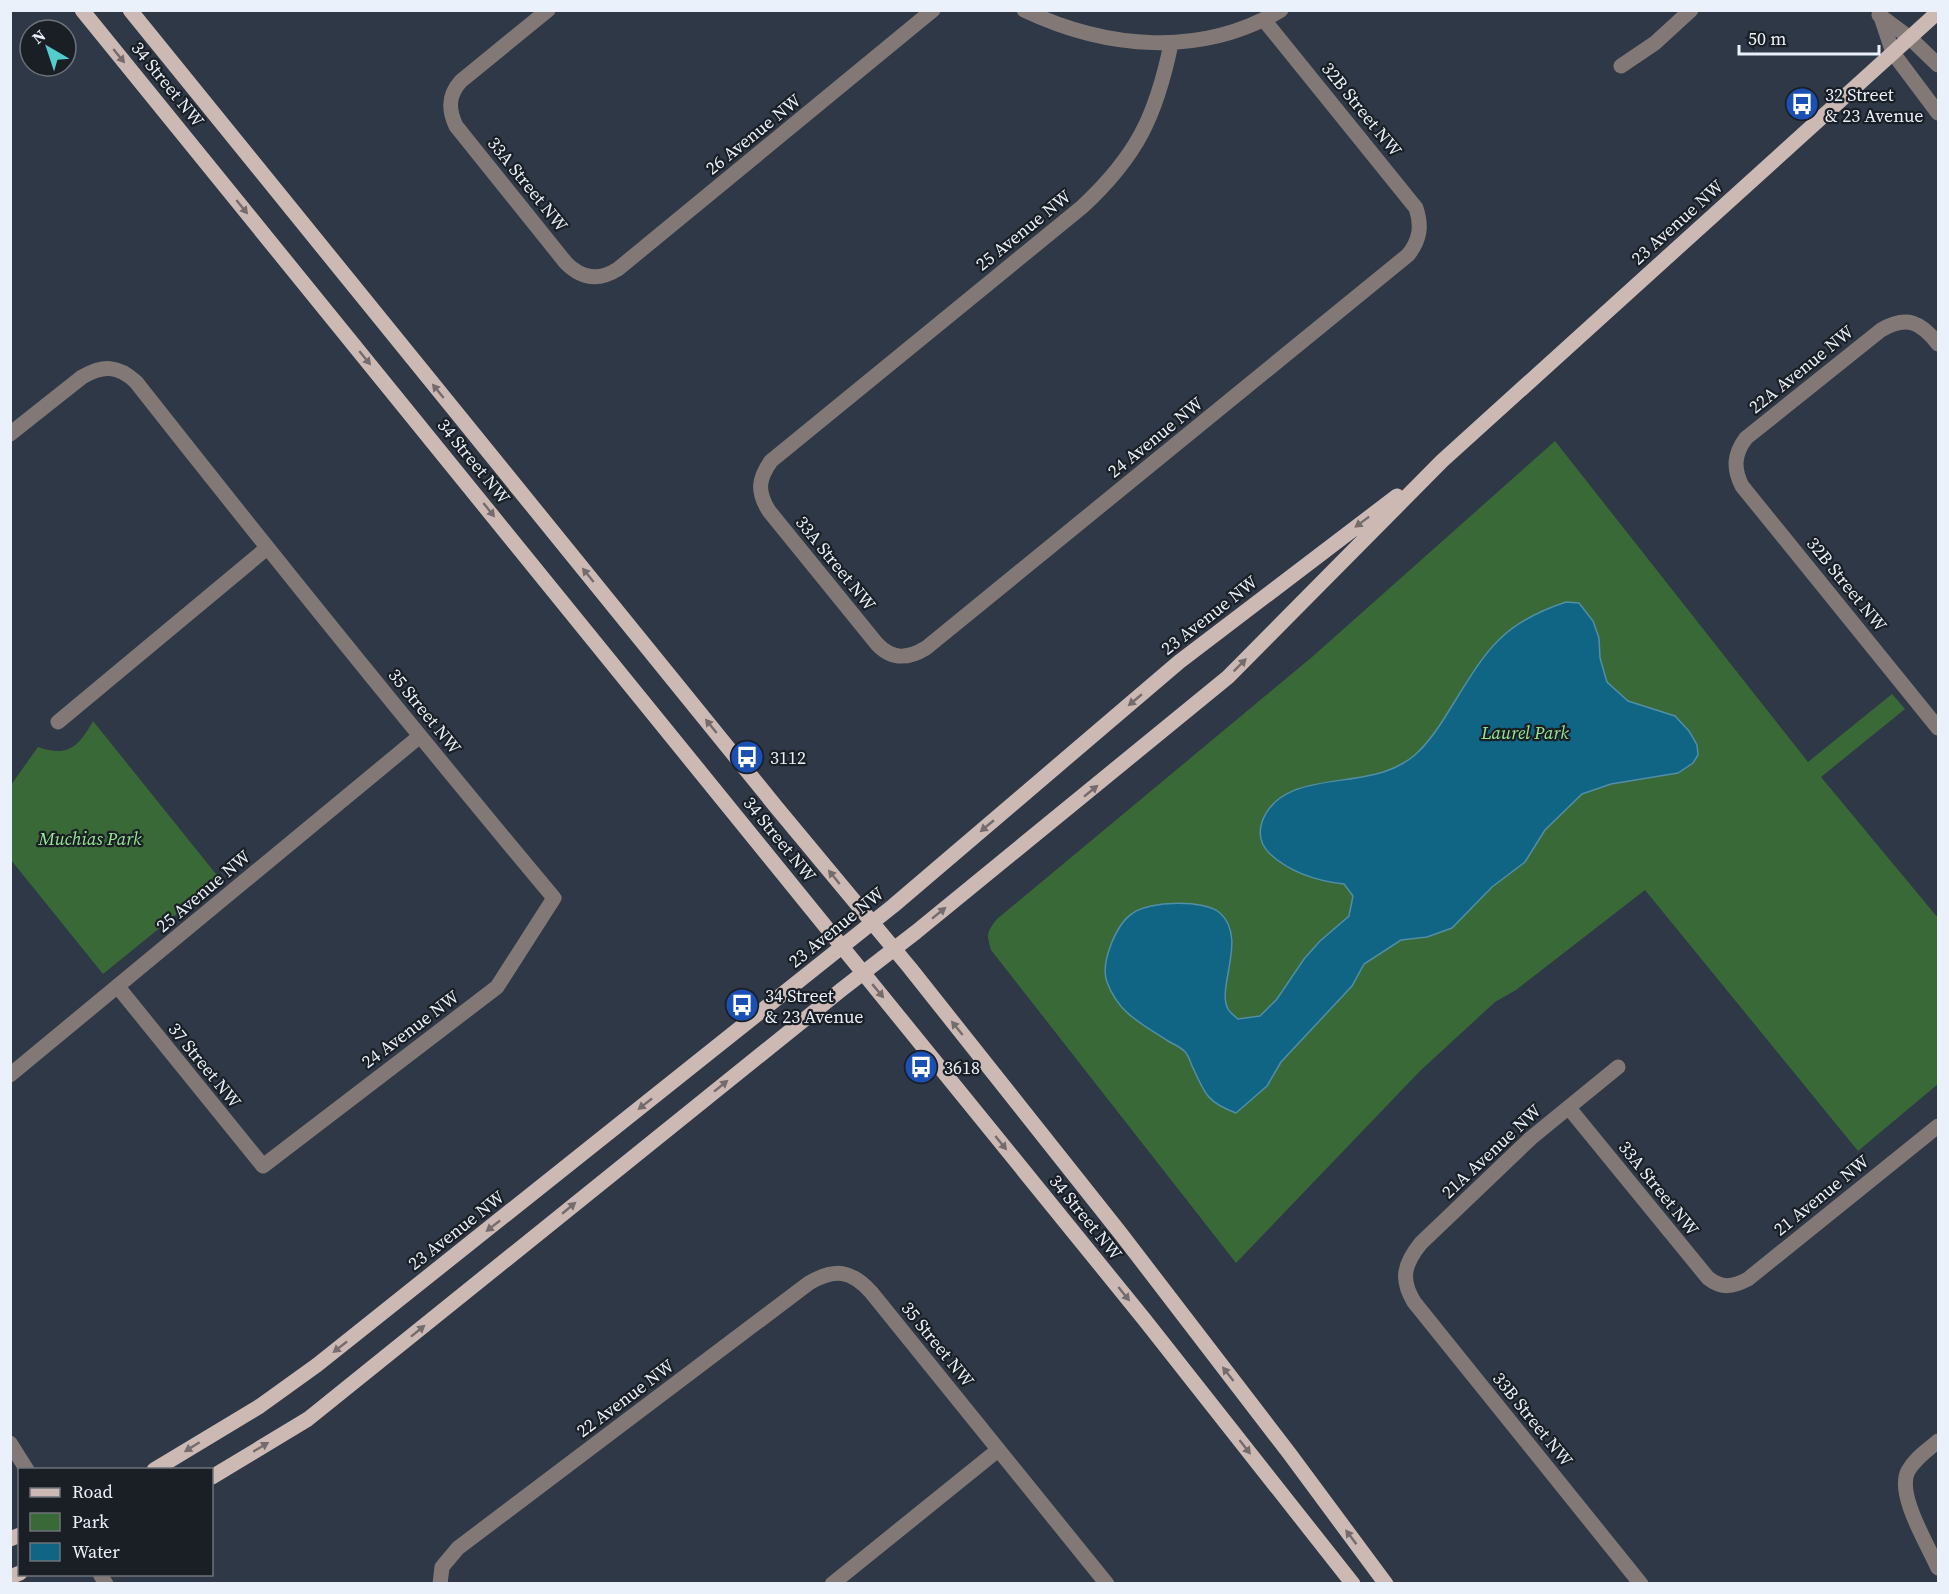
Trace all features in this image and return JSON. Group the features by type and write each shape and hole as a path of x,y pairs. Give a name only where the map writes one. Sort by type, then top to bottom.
{"main road":[{"name":"34 Street NW","path":"82,10 1144,1319 1353,1584"},
{"name":"34 Street NW","path":"130,10 893,950 1114,1226 1386,1584"},
{"name":"23 Avenue NW","path":"213,1476 308,1419 862,972 893,950 1228,677 1442,461 1938,12"},
{"name":"23 Avenue NW","path":"157,1468 260,1406 317,1365 893,906 1179,662 1442,461"}],"street":[{"name":"33A Street NW","path":"548,10 455,87 450,109 456,126 566,263 582,275 592,277"},
{"name":"26 Avenue NW","path":"592,277 609,275 618,269 933,10"},
{"path":"1024,10 1063,27 1110,39 1150,44 1171,44 1221,35 1264,20 1281,10"},
{"path":"1621,66 1655,43 1691,10"},
{"path":"1878,14 1910,38 1938,66"},
{"path":"1878,14 1893,53 1938,113"},
{"name":"32B Street NW","path":"1264,20 1410,200 1416,208 1420,227"},
{"name":"25 Avenue NW","path":"760,484 771,461 1103,189 1120,168 1148,124 1164,75 1171,44"},
{"name":"24 Avenue NW","path":"897,657 909,656 926,648 1399,263 1415,246 1420,227"},
{"name":"22A Avenue NW","path":"1735,461 1738,448 1746,438 1881,330 1903,321 1921,327 1938,344"},
{"name":"35 Street NW","path":"10,434 82,376 93,370 110,367 120,370 136,382 267,548 555,898"},
{"name":"32B Street NW","path":"1735,461 1737,476 1742,486 1938,729"},
{"name":"33A Street NW","path":"760,484 762,501 769,511 877,644 889,654 897,657"},
{"path":"58,722 267,548"},
{"name":"25 Avenue NW","path":"10,1075 420,736"},
{"name":"24 Avenue NW","path":"263,1166 497,987 555,898"},
{"name":"37 Street NW","path":"118,987 263,1166"},
{"name":"21A Avenue NW","path":"1405,1275 1414,1252 1421,1243 1531,1138 1618,1067"},
{"name":"33A Street NW","path":"1569,1108 1707,1278 1724,1287"},
{"name":"21 Avenue NW","path":"1724,1287 1748,1279 1938,1126"},
{"name":"22 Avenue NW","path":"440,1584 442,1567 458,1548 800,1290 819,1277 829,1273 839,1273"},
{"name":"35 Street NW","path":"839,1273 856,1278 871,1292 1107,1584"},
{"name":"33B Street NW","path":"1405,1275 1407,1292 1414,1302 1641,1584"},
{"path":"1938,1441 1915,1460 1904,1482 1909,1503 1938,1568"},
{"path":"10,1443 26,1468"},
{"path":"832,1584 998,1450"}],"green space":[{"name":"Laurel Park","path":"1555,441 1808,762 1892,694 1905,709 1821,777 1938,918 1938,1084 1858,1151 1645,890 1516,990 1495,1002 1420,1071 1236,1263 991,950 989,930 997,919 1312,657"},
{"name":"Muchias Park","path":"93,721 220,879 103,974 11,860 11,785 38,747 57,751 72,748 83,737"}],"water":[{"path":"1566,602 1579,603 1593,621 1599,638 1600,658 1607,682 1628,701 1675,716 1689,731 1697,745 1698,755 1693,763 1678,773 1611,784 1582,794 1545,830 1525,862 1492,887 1452,928 1427,937 1401,940 1364,964 1352,986 1281,1062 1267,1086 1236,1113 1214,1102 1201,1086 1185,1051 1132,1017 1112,993 1105,974 1106,965 1111,944 1121,926 1133,913 1151,906 1177,903 1213,908 1228,923 1231,936 1232,949 1225,1000 1228,1009 1238,1019 1260,1016 1277,999 1304,959 1320,941 1349,916 1353,896 1344,884 1305,875 1278,861 1270,854 1262,843 1260,831 1262,822 1271,807 1283,796 1298,789 1370,776 1403,764 1422,748 1435,732 1473,672 1496,643 1525,620"}],"place":[{"name":"32 Street & 23 Avenue","path":"1802,104"},
{"name":"3112","path":"747,757"},
{"name":"34 Street & 23 Avenue","path":"742,1005"},
{"name":"3618","path":"921,1067"}]}
